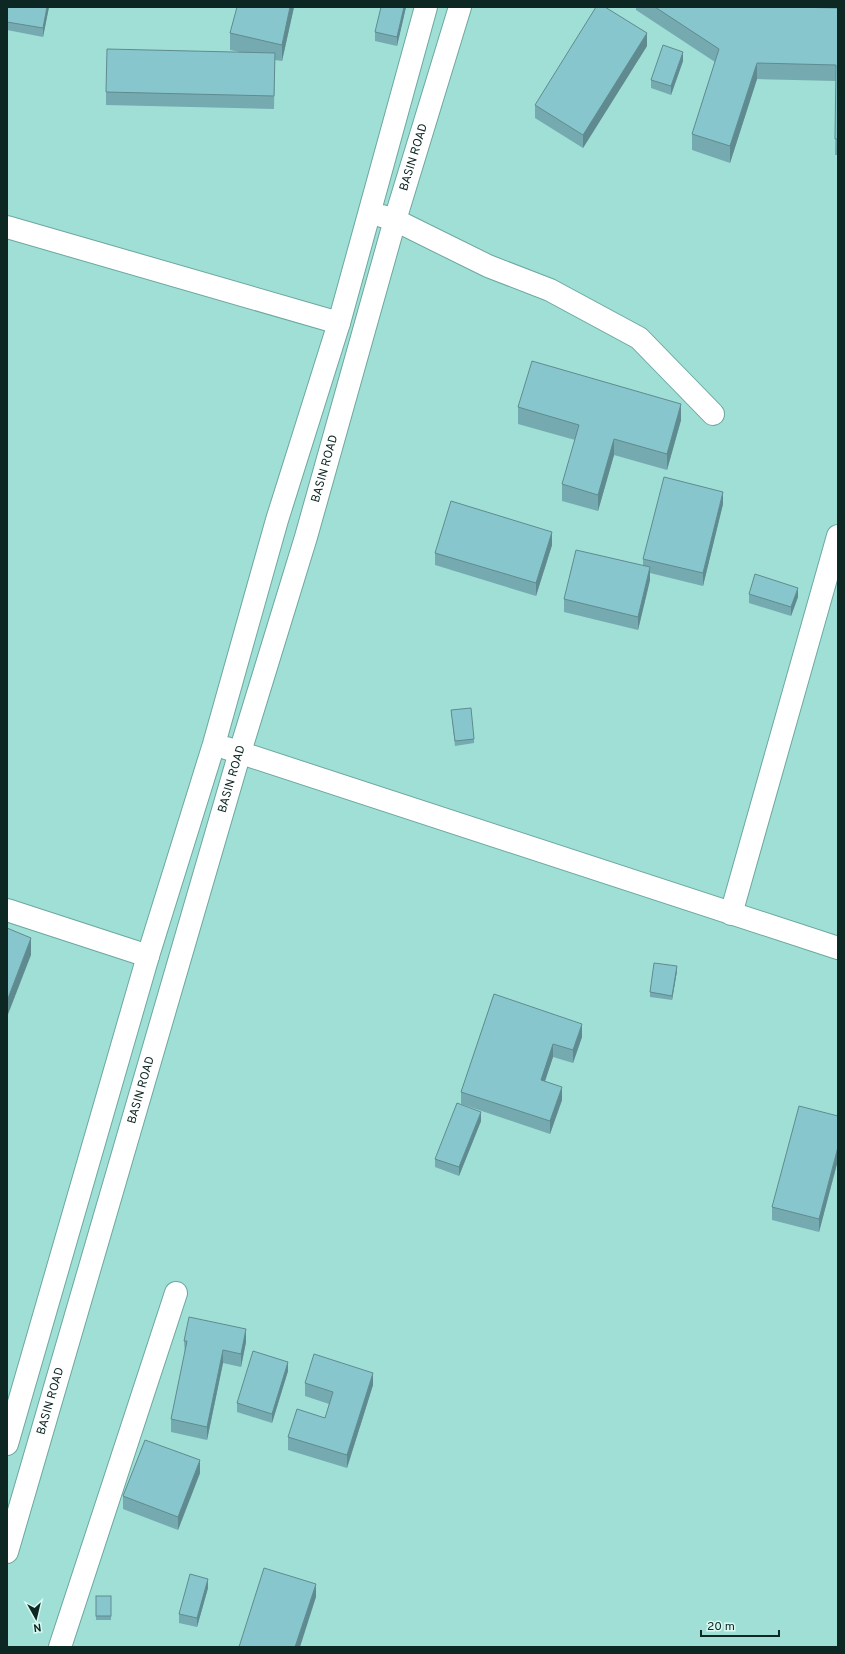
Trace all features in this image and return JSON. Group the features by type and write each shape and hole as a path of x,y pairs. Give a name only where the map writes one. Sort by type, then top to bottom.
{"street":[{"path":"7,1444 148,956 214,744 277,520 339,323 426,7"},
{"name":"BASIN ROAD","path":"7,1552 240,752 306,537 395,220 460,7"},
{"path":"369,212 395,220 488,266 550,290 638,338 714,414"},
{"path":"7,227 339,323"},
{"path":"731,914 838,536"},
{"path":"214,744 838,948"},
{"path":"7,910 148,956"},
{"path":"60,1647 176,1293"}],"building":[{"path":"7,7 47,7 43,28 7,22"},
{"path":"237,7 290,7 282,45 230,33"},
{"path":"381,7 404,7 397,37 375,32"},
{"path":"596,7 605,7 647,33 583,135 535,105"},
{"path":"655,7 838,8 838,139 835,139 836,65 757,63 730,146 692,134 719,49"},
{"path":"663,45 683,52 671,86 651,80"},
{"path":"107,49 275,53 274,96 106,92"},
{"path":"532,361 681,404 667,454 614,439 598,495 562,484 579,425 518,407"},
{"path":"664,477 723,492 703,573 643,559"},
{"path":"451,501 552,532 536,583 435,553"},
{"path":"576,550 650,567 638,617 564,599"},
{"path":"755,574 798,588 791,607 749,594"},
{"path":"471,708 474,739 455,741 451,710"},
{"path":"7,928 31,938 7,1001"},
{"path":"654,963 677,966 672,996 650,992"},
{"path":"494,994 582,1024 573,1050 553,1044 541,1080 562,1087 550,1121 461,1092"},
{"path":"457,1103 481,1112 459,1167 435,1159"},
{"path":"799,1106 838,1116 838,1147 819,1219 772,1207"},
{"path":"189,1317 246,1329 241,1354 223,1350 207,1427 171,1419 187,1341 184,1341"},
{"path":"253,1351 288,1362 272,1414 237,1403"},
{"path":"314,1354 373,1373 347,1455 288,1437 297,1409 325,1418 333,1392 305,1383"},
{"path":"145,1440 200,1460 178,1517 123,1496"},
{"path":"264,1568 316,1584 295,1647 239,1647"},
{"path":"190,1574 208,1579 197,1618 179,1614"},
{"path":"96,1596 111,1596 111,1616 96,1616"}]}
